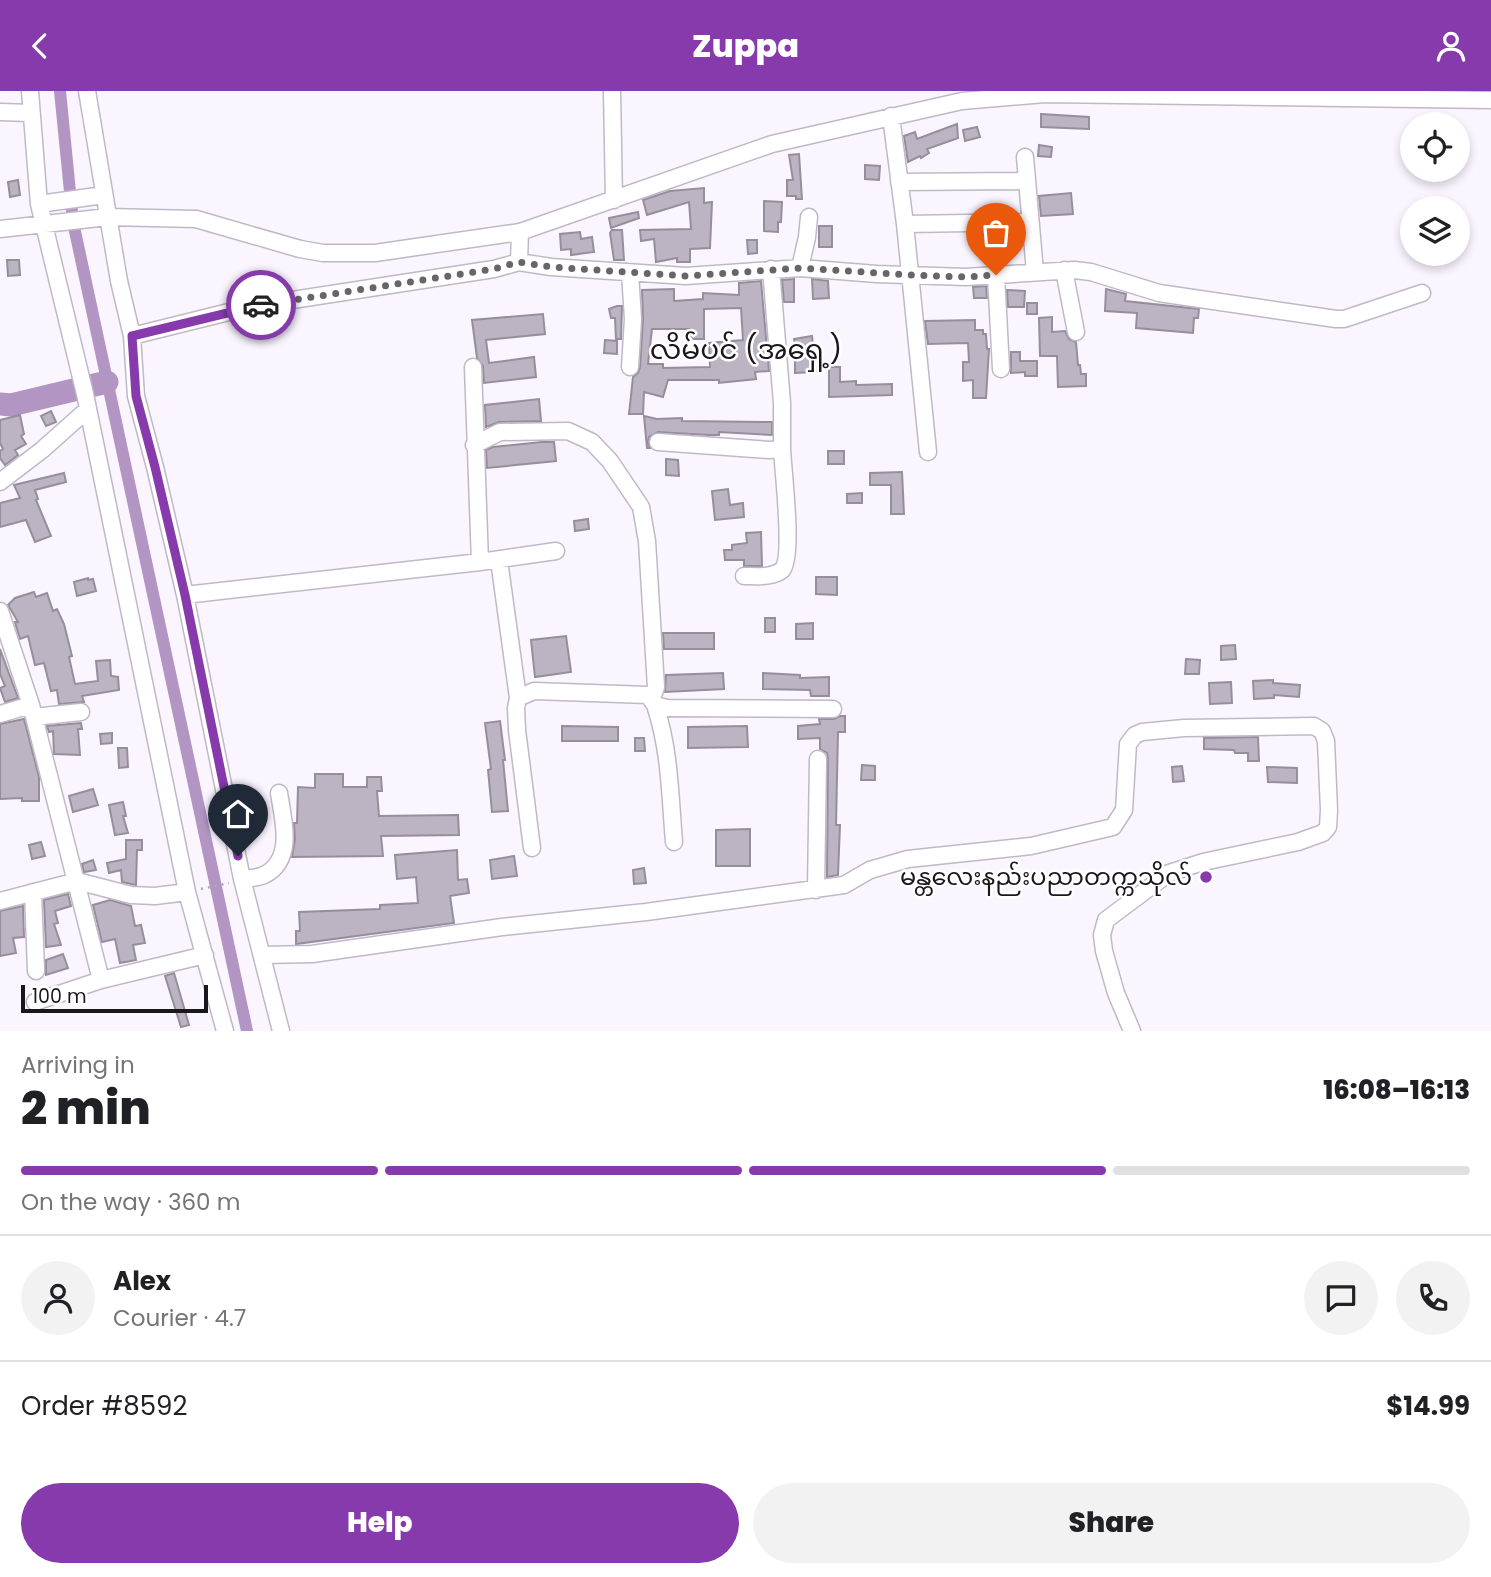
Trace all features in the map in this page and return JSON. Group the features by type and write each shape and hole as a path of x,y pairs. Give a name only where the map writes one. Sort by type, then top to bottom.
{"street":[{"path":"30,91 39,204 51,222 84,394 205,955 225,1031"},
{"path":"86,91 97,196 132,336 136,396 185,595 237,881 262,955 281,1031"},
{"path":"611,91 614,200"},
{"path":"0,229 102,218 196,219 300,249 323,253 375,253 520,232 772,144 962,101 1045,94 1491,100"},
{"path":"0,112 30,113"},
{"path":"891,116 911,275 928,453"},
{"path":"1025,157 1035,272"},
{"path":"899,182 1026,181"},
{"path":"39,204 97,196"},
{"path":"800,268 809,217"},
{"path":"905,224 1030,222"},
{"path":"519,262 520,232"},
{"path":"132,336 253,306 494,269 519,262 686,276 800,268 966,277 1065,270 1091,272 1159,293 1335,319 1344,319 1422,293"},
{"path":"744,576 766,576 779,572 787,562 782,403 771,269"},
{"path":"1065,270 1076,332"},
{"path":"630,273 633,319 630,367"},
{"path":"996,275 1001,369"},
{"path":"473,367 480,562"},
{"path":"0,482 42,450 84,394"},
{"path":"474,445 500,432 568,431 592,442 625,482 641,507 647,541 656,687 651,700 664,734 669,761 674,842"},
{"path":"658,442 782,449"},
{"path":"185,595 499,560 556,551"},
{"path":"499,560 518,698 517,730 532,848"},
{"path":"0,611 32,711 101,980"},
{"path":"518,698 534,691 546,691 651,700 667,708 833,709"},
{"path":"0,714 32,711 81,712"},
{"path":"262,955 312,954 502,926 646,912 816,890 844,885 870,870 908,859 1031,846 1113,827 1124,810 1128,744 1135,735 1142,732 1184,728 1314,726 1322,731 1326,741 1329,810 1328,827 1323,832 1298,842 1203,862 1169,873 1107,920 1102,935 1104,951 1116,993 1132,1031"},
{"path":"816,890 818,759"},
{"path":"237,881 264,875 280,862 286,832 279,793"},
{"path":"0,901 77,881 131,895 192,891"},
{"path":"33,892 36,971"},
{"path":"35,1002 101,980 205,955"}],"path":[{"path":"192,891 237,881"}],"building":[{"path":"1041,114 1089,117 1089,129 1041,127"},
{"path":"957,124 958,138 927,149 929,153 908,162 904,136 915,132 917,139"},
{"path":"977,127 980,137 965,141 963,130"},
{"path":"1039,145 1052,147 1051,157 1038,156"},
{"path":"799,154 802,199 796,199 796,196 787,196 787,180 793,180 789,155"},
{"path":"865,165 880,166 879,180 865,179"},
{"path":"18,180 20,195 10,197 8,182"},
{"path":"704,188 704,203 712,202 710,248 690,249 690,262 677,262 677,258 656,262 654,239 641,241 640,230 691,229 689,202 647,215 643,200 670,191"},
{"path":"1071,193 1073,214 1041,216 1039,196"},
{"path":"764,201 782,202 778,232 764,231"},
{"path":"638,212 639,218 611,228 609,218"},
{"path":"819,226 832,226 832,247 819,247"},
{"path":"612,230 622,230 624,260 614,260 610,233"},
{"path":"580,232 581,239 592,237 594,252 571,255 571,249 561,250 560,234"},
{"path":"747,240 757,240 757,253 748,254"},
{"path":"7,260 19,260 20,275 8,276"},
{"path":"794,279 794,302 784,302 782,280"},
{"path":"812,279 828,281 829,298 813,299"},
{"path":"761,281 769,371 755,372 756,379 719,383 719,380 668,380 663,397 644,392 643,414 629,414 633,377 640,368 642,290 674,289 674,301 703,299 703,293 739,295 739,283","holes":["741,308 743,340 709,343 710,367 663,368 663,364 648,364 652,329 690,329 690,339 704,339 704,309"]},
{"path":"986,286 987,298 974,298 973,287"},
{"path":"1106,289 1126,294 1125,301 1199,309 1198,318 1194,318 1193,333 1136,328 1137,313 1105,311"},
{"path":"1007,290 1025,291 1024,307 1008,307"},
{"path":"1027,303 1037,303 1037,314 1027,314"},
{"path":"622,306 621,339 616,339 615,318 611,318 609,309"},
{"path":"543,314 545,334 486,340 489,363 534,357 536,377 484,383 483,366 477,358 472,320"},
{"path":"1052,317 1052,332 1065,331 1069,339 1076,342 1078,365 1081,374 1086,374 1086,386 1058,387 1057,356 1040,356 1039,318"},
{"path":"975,320 975,330 983,330 983,334 986,334 989,349 986,398 973,398 973,380 963,381 963,362 969,362 968,343 928,344 925,321"},
{"path":"812,336 816,372 795,373 795,357 798,357 794,339"},
{"path":"605,340 617,341 617,354 604,353"},
{"path":"1011,352 1020,352 1020,361 1037,361 1037,376 1025,376 1025,372 1011,373"},
{"path":"829,367 840,367 840,382 856,381 856,385 892,384 892,395 829,397"},
{"path":"539,399 541,421 499,422 486,427 485,405"},
{"path":"51,411 56,422 46,426 41,416"},
{"path":"20,415 24,434 21,436 26,444 15,450 18,455 5,465 0,458 0,451 3,449 0,443 0,420"},
{"path":"644,416 657,419 682,418 682,421 772,422 772,435 658,432 649,437 650,448 647,448"},
{"path":"554,442 556,461 487,468 486,450"},
{"path":"828,451 844,451 844,464 828,464"},
{"path":"666,459 678,460 679,476 666,475"},
{"path":"902,472 904,514 891,514 891,485 870,485 870,473"},
{"path":"64,473 66,482 35,490 36,500 51,536 35,542 26,520 0,527 0,503 20,498 14,485"},
{"path":"728,489 730,505 743,503 744,517 715,520 712,491"},
{"path":"862,493 862,503 847,503 847,494"},
{"path":"588,519 589,529 575,531 574,521"},
{"path":"761,532 762,566 744,566 744,560 725,560 724,550 732,550 732,545 747,543 746,533"},
{"path":"816,577 837,577 837,595 816,594"},
{"path":"93,579 96,591 77,596 74,582"},
{"path":"34,592 36,597 47,593 53,611 57,609 64,624 75,684 98,681 96,661 110,660 111,676 118,677 119,690 82,696 84,702 59,704 57,690 51,691 44,663 35,665 28,636 20,639 15,622 18,622 8,605 15,598"},
{"path":"765,618 775,618 775,632 765,632"},
{"path":"813,623 813,639 796,639 796,624"},
{"path":"663,633 714,633 714,649 664,649"},
{"path":"566,636 571,672 535,677 531,640"},
{"path":"1235,645 1236,659 1221,660 1221,646"},
{"path":"0,649 18,698 5,702 0,688 5,686 0,674"},
{"path":"1186,659 1200,660 1199,674 1185,674"},
{"path":"723,673 724,689 665,692 666,675"},
{"path":"763,673 800,675 800,678 829,677 829,696 811,696 810,690 763,689"},
{"path":"1273,680 1273,683 1300,685 1299,697 1274,695 1274,698 1254,699 1253,681"},
{"path":"1231,682 1232,703 1210,704 1209,683"},
{"path":"845,716 845,732 838,732 838,875 827,877 828,758 827,753 820,749 820,738 798,739 798,726 820,724 819,719 834,719"},
{"path":"24,719 39,777 39,801 22,801 22,798 0,799 0,724"},
{"path":"500,721 508,811 492,812 488,770 491,769 485,723"},
{"path":"81,723 82,729 78,729 80,755 54,754 53,731 49,732 47,726"},
{"path":"562,726 618,727 618,741 562,741"},
{"path":"747,726 748,747 688,748 688,727"},
{"path":"112,733 112,743 101,744 100,734"},
{"path":"1258,737 1259,761 1248,761 1248,753 1204,749 1204,738"},
{"path":"635,738 644,738 645,751 635,751"},
{"path":"118,748 127,748 128,767 119,768"},
{"path":"862,765 875,766 875,780 861,780"},
{"path":"1182,766 1184,781 1173,782 1172,767"},
{"path":"1267,767 1297,768 1297,783 1268,782"},
{"path":"315,774 343,774 343,787 367,787 367,777 381,777 382,791 377,791 379,816 458,815 459,835 381,836 383,856 292,857 298,787 315,788"},
{"path":"93,789 98,805 73,812 69,796"},
{"path":"123,802 126,816 123,816 128,833 115,835 109,805"},
{"path":"750,829 750,866 716,866 716,830"},
{"path":"126,840 142,840 142,850 137,850 136,885 122,882 121,870 109,873 107,863 126,859"},
{"path":"41,842 45,856 32,859 29,845"},
{"path":"457,850 458,880 467,879 469,893 450,896 454,923 296,944 296,931 300,931 299,912 380,909 380,905 418,903 416,877 397,879 395,855"},
{"path":"514,856 517,876 492,879 490,860"},
{"path":"93,860 96,870 84,872 82,864"},
{"path":"644,868 646,883 634,884 633,870"},
{"path":"68,894 71,906 55,911 58,923 54,924 61,945 46,947 44,900"},
{"path":"110,900 131,906 135,926 141,925 145,943 133,945 136,960 120,963 115,939 102,942 93,905"},
{"path":"23,906 24,937 13,938 16,953 0,956 0,911"},
{"path":"63,954 68,968 46,975 46,960"},
{"path":"174,973 189,1025 181,1027 165,976"}],"waterway":[{"path":"60,91 73,222 247,1031"},
{"path":"0,404 11,405 107,382"}],"way so far":[{"path":"261,305 494,269 519,262 551,267 686,276 800,268 877,274 966,277 996,275"}],"place":[{"name":"မန္တလေးနည်းပညာတက္ကသိုလ်","path":"1206,877"}],"district":[{"name":"လိမ်ပင် (အရှေ့)","path":"746,349"}],"route":[{"path":"238,856 185,595 134,387 132,336 261,305"}]}
